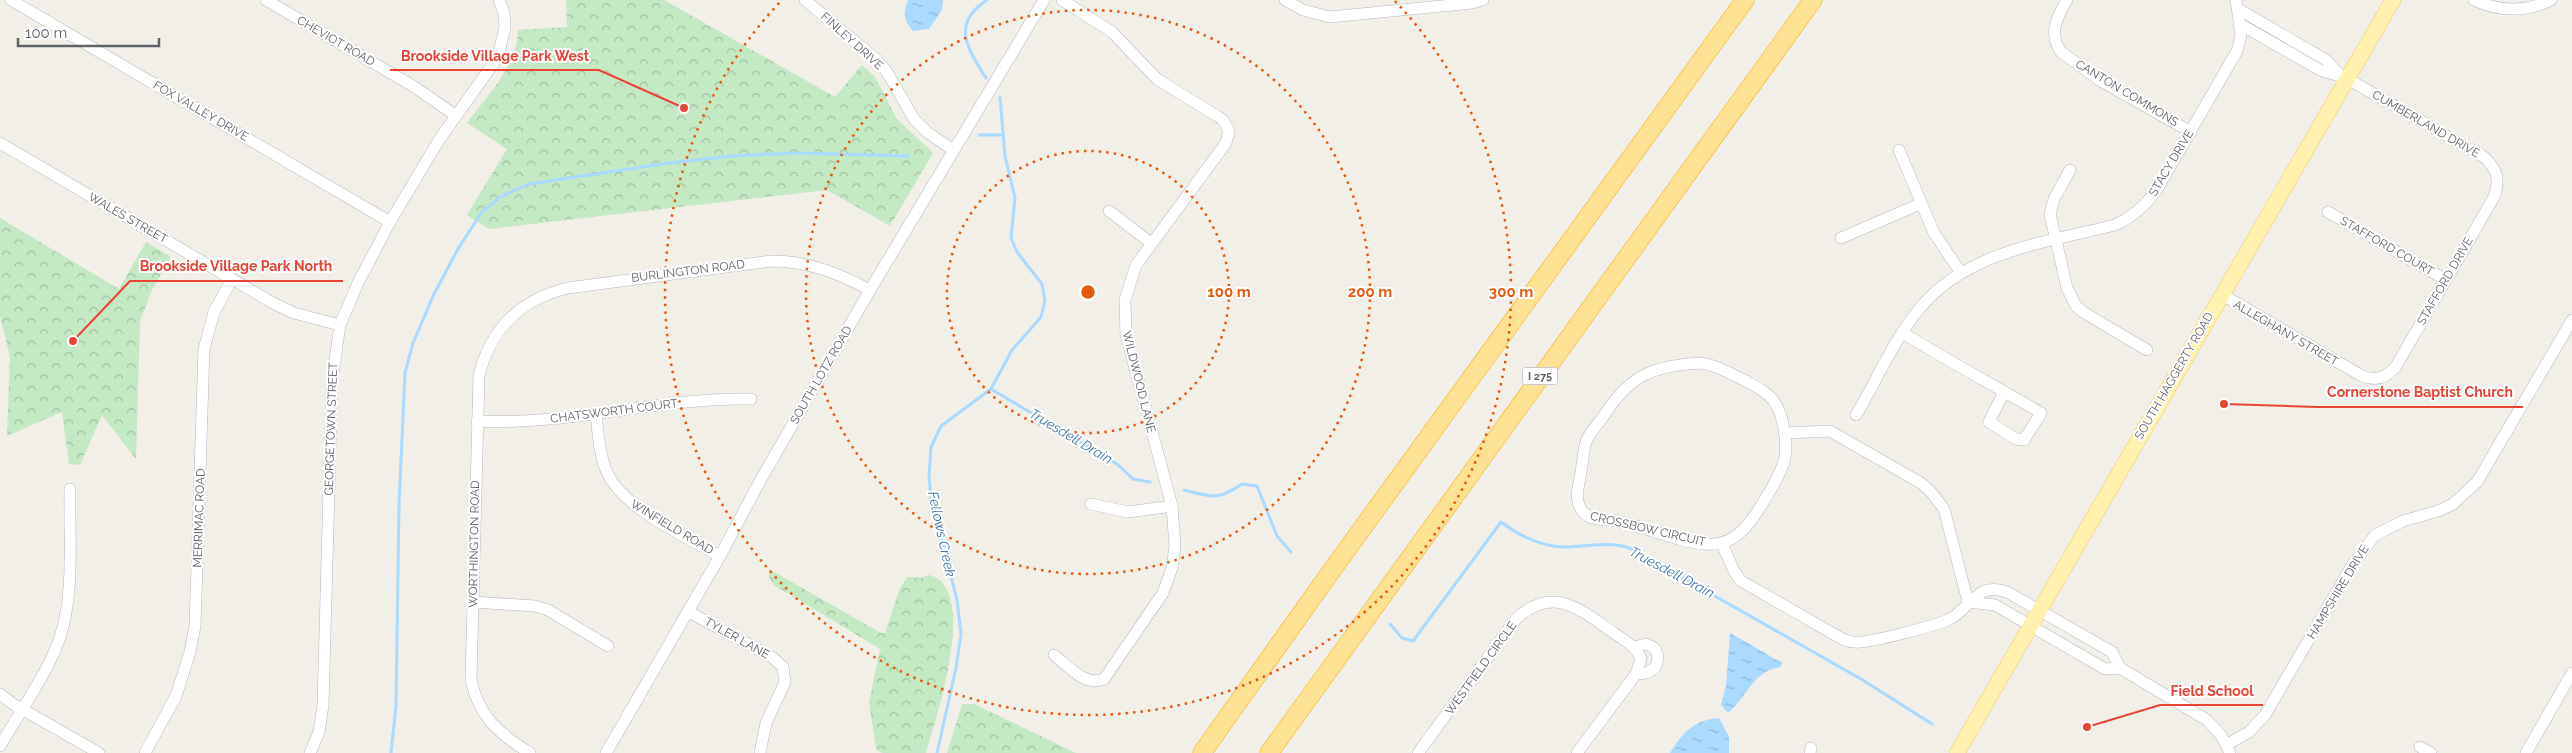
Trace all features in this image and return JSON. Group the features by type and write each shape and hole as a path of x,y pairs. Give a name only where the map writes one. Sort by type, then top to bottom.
{"highway":[{"path":"1202,753 1744,0"},
{"name":"I 275","path":"1269,753 1814,0"}],"main road":[{"name":"SOUTH HAGGERTY ROAD","path":"1957,753 2221,294 2343,77 2393,0"}],"street":[{"name":"FOX VALLEY DRIVE","path":"11,0 390,222"},
{"name":"CHEVIOT ROAD","path":"266,0 413,86 455,115"},
{"name":"GEORGETOWN STREET","path":"310,753 319,732 323,705 332,381 340,325 358,283 390,222 455,115 498,57 505,27 499,0"},
{"name":"FINLEY DRIVE","path":"805,0 876,60 887,72 914,119 927,132 953,150"},
{"name":"SOUTH LOTZ ROAD","path":"606,753 689,612 760,481 870,290 1044,0"},
{"name":"WILDWOOD LANE","path":"1054,655 1086,679 1100,681 1108,675 1163,593 1172,568 1175,546 1172,506 1126,335 1124,319 1125,300 1132,273 1151,243 1226,143 1229,131 1223,120 1150,74 1102,24 1062,0"},
{"path":"1285,0 1304,10 1330,17 1472,4 1483,0"},
{"name":"CANTON COMMONS","path":"2067,0 2059,14 2054,30 2056,46 2061,52 2101,81 2190,132"},
{"path":"2474,0 2493,7 2516,10 2536,6 2551,0"},
{"path":"2237,5 2326,60 2343,77"},
{"name":"STACY DRIVE","path":"1856,415 1903,333 1930,297 1961,273 2001,254 2115,225 2138,211 2155,192 2237,51 2241,35 2237,5"},
{"path":"2240,24 2320,70 2343,77"},
{"name":"CUMBERLAND DRIVE","path":"2343,77 2484,157 2495,168 2498,177"},
{"name":"WALES STREET","path":"0,142 287,310 340,325"},
{"path":"1899,150 1920,204 1940,244 1961,273"},
{"path":"2070,170 2051,204 2050,214 2067,288 2076,306 2090,317 2147,350"},
{"name":"STAFFORD DRIVE","path":"2380,378 2395,368 2494,198 2498,177"},
{"path":"1841,238 1920,204"},
{"path":"1108,211 1151,243"},
{"name":"STAFFORD COURT","path":"2328,212 2446,280"},
{"name":"BURLINGTON ROAD","path":"508,319 535,299 568,288 771,261 786,261 824,268 870,290"},
{"name":"MERRIMAC ROAD","path":"145,753 176,696 192,644 197,605 204,349 214,312 232,279"},
{"name":"ALLEGHANY STREET","path":"2221,294 2362,376 2380,378"},
{"name":"WORTHINGTON ROAD","path":"508,319 492,340 479,376 470,666 476,698 484,715 496,730 530,753"},
{"name":"HAMPSHIRE DRIVE","path":"2228,749 2249,732 2265,715 2351,567 2375,535 2403,521 2438,511 2453,504 2477,482 2572,320"},
{"path":"1903,333 2040,413 2024,440 2016,440 1989,422 2004,392"},
{"name":"CROSSBOW CIRCUIT","path":"1700,363 1719,367 1769,396 1778,409 1785,433 1785,457 1781,473 1747,528 1722,544 1706,544 1658,534 1615,521 1588,517 1580,507 1577,494 1586,441 1613,401 1625,387 1637,378 1668,367 1700,363"},
{"name":"CHATSWORTH COURT","path":"477,421 523,422 713,398 751,399"},
{"name":"WINFIELD ROAD","path":"596,414 603,462 620,492 633,504 720,556"},
{"path":"1785,433 1830,431 1921,483 1931,492 1944,509 1968,602 1995,605 2104,669 2120,668 2199,713 2214,727 2228,749"},
{"path":"0,746 54,653 66,612 70,489"},
{"path":"1091,504 1128,512 1172,506"},
{"name":"CROSSBOW CIRCUIT","path":"1722,544 1734,571 1741,581 1844,640 1852,642 1869,640 1948,620 1977,594 1996,590"},
{"path":"1995,605 1996,590 2009,593 2112,652 2120,668"},
{"name":"WESTFIELD CIRCLE","path":"1418,753 1516,619 1533,606 1552,601 1574,606 1633,647 1646,644 1656,650 1658,656 1655,668 1647,673 1636,674 1576,753"},
{"path":"473,602 535,606 548,610 608,646"},
{"name":"TYLER LANE","path":"689,612 772,657 783,667 785,682 766,723 760,753"},
{"path":"1633,647 1641,659 1636,674"},
{"path":"2526,753 2572,673"},
{"path":"0,694 22,709 99,753"},
{"path":"2420,747 2431,753"}],"green space":[{"path":"566,0 664,0 835,97 862,65 875,77 897,119 933,153 890,226 827,190 489,229 467,215 507,149 467,123 507,68 517,43 518,30 567,27"},
{"path":"0,218 119,289 146,242 171,257 152,290 140,321 136,459 102,415 80,465 69,464 62,412 7,436 10,357 0,315"},
{"path":"769,569 881,633 885,633 899,590 907,577 921,578 929,575 944,585 951,604 953,628 950,656 945,685 926,753 882,753 876,749 869,703 880,649 774,585 769,577"},
{"path":"962,704 974,704 1076,753 947,753"}],"water":[{"path":"908,0 943,0 942,10 929,29 913,31 910,27 905,17"},
{"path":"1730,633 1782,663 1780,667 1771,669 1757,679 1728,713 1721,705 1726,686"},
{"path":"1719,718 1729,737 1729,753 1670,753 1690,728 1703,721"}],"waterway":[{"name":"Fellows Creek","path":"986,78 973,57 966,37 966,28 969,18 987,0"},
{"name":"Fellows Creek","path":"937,753 956,668 961,634 957,600 931,498 929,476 931,447 941,426 991,389 1012,350 1041,317 1045,301 1042,284 1017,252 1011,238 1015,198 1005,156 1000,97"},
{"path":"979,135 1003,135"},
{"path":"391,753 396,706 399,505 405,373 413,343 434,294 458,249 481,213 500,197 529,184 669,163 732,156 797,153 909,156"},
{"name":"Truesdell Drain","path":"991,389 1117,464 1133,479 1150,482"},
{"name":"Truesdell Drain","path":"1184,490 1214,496 1226,493 1242,484 1257,486 1277,536 1291,552"},
{"name":"Truesdell Drain","path":"1390,624 1402,638 1413,641 1501,522 1525,537 1551,546 1617,545 1632,549 1861,679 1932,724"}],"place":[{"name":"Brookside Village Park West","path":"684,108"},
{"name":"Brookside Village Park North","path":"73,341"},
{"name":"Cornerstone Baptist Church","path":"2224,404"},
{"name":"Field School","path":"2087,727"}]}
